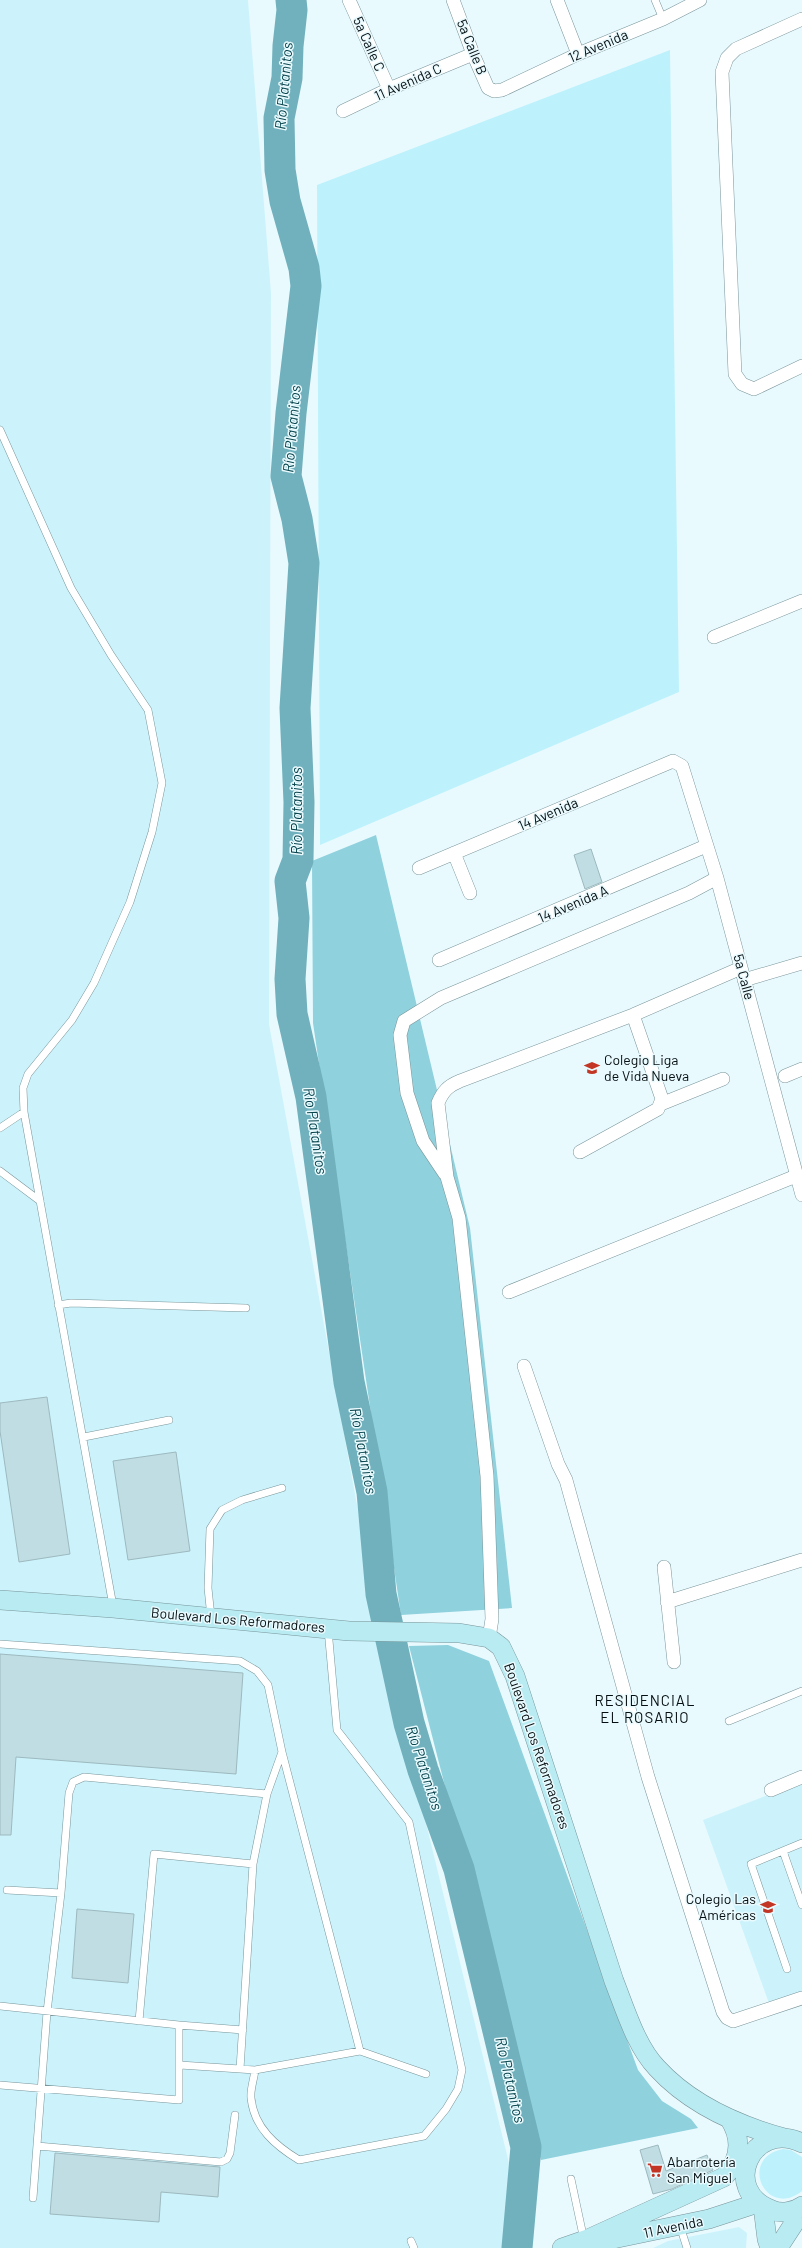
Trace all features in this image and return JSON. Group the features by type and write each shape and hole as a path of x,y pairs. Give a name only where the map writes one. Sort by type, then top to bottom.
{"main road":[{"name":"Boulevard Los Reformadores","path":"0,1600 113,1608 349,1631 459,1633 489,1638 501,1647 516,1676 614,1981 633,2030 656,2067 690,2097 729,2118 756,2130 795,2140"},
{"path":"586,2240 724,2177 735,2162 739,2144 737,2134 729,2118"},
{"path":"770,2246 761,2205 746,2185 745,2174 747,2163 758,2146 774,2138 795,2140"},
{"path":"761,2205 775,2211 788,2212 802,2206"},
{"name":"11 Avenida","path":"562,2248 586,2240 609,2244 761,2205"},
{"path":"770,2246 802,2211"}],"street":[{"name":"5a Calle C","path":"349,0 389,89"},
{"name":"5a Calle B","path":"453,0 473,54 488,88 494,91"},
{"path":"557,0 578,54"},
{"name":"12 Avenida","path":"494,91 502,90 578,54 663,19 700,0"},
{"path":"802,19 736,49 727,58 722,72 735,374 742,384 754,389 802,366"},
{"name":"11 Avenida C","path":"343,111 389,89 473,54"},
{"path":"714,637 802,601"},
{"name":"14 Avenida","path":"419,868 673,761 678,762"},
{"name":"5a Calle","path":"678,762 682,766 717,878 802,1195"},
{"name":"14 Avenida A","path":"439,960 706,846"},
{"path":"454,853 470,893"},
{"path":"447,1177 423,1141 407,1093 400,1035 404,1022 441,998 689,893 717,878"},
{"path":"489,1638 492,1619 487,1476 459,1218 447,1177 438,1103 442,1093 449,1086 743,974 802,963"},
{"path":"580,1152 658,1109 661,1104 662,1099 633,1015"},
{"path":"785,1076 802,1069"},
{"path":"661,1104 723,1079"},
{"path":"509,1292 796,1176"},
{"path":"524,1366 558,1464 566,1480 648,1777 723,2012 727,2018 733,2021 802,1998"},
{"path":"667,1602 802,1560"},
{"path":"664,1567 674,1662"},
{"path":"771,1790 802,1777"}],"lane":[{"path":"655,0 663,19"},
{"path":"0,430 71,588 110,655 148,710 162,783 152,832 130,902 94,982 72,1020 28,1074 23,1088 24,1112 58,1305 84,1437 113,1608"},
{"path":"0,1128 24,1112"},
{"path":"0,1171 40,1201"},
{"path":"58,1305 71,1303 246,1308"},
{"path":"84,1437 169,1420"},
{"path":"212,1617 208,1588 210,1529 222,1510 242,1500 282,1488"},
{"path":"255,2070 251,2098 260,2127 278,2148 299,2160 424,2136 446,2109 458,2089 462,2070 409,1822 337,1730 328,1629"},
{"path":"0,1644 240,1661 257,1671 268,1686 282,1752 360,2051"},
{"path":"729,1721 802,1691"},
{"path":"240,2069 253,1864 267,1794 282,1752"},
{"path":"33,2198 47,2012 61,1893 69,1793 73,1782 84,1777 267,1794"},
{"path":"787,1969 751,1864 802,1843"},
{"path":"783,1851 802,1905"},
{"path":"139,2021 154,1854 253,1864"},
{"path":"7,1890 61,1893"},
{"path":"0,2006 47,2012 243,2030"},
{"path":"0,2085 179,2100 179,2025"},
{"path":"180,2065 255,2070 360,2051 426,2074"},
{"path":"37,2146 221,2162 227,2159 230,2153 235,2115"},
{"path":"571,2179 586,2240"},
{"path":"680,2226 687,2248"},
{"path":"411,2241 414,2248"}],"shaded area":[{"path":"0,0 248,0 271,293 269,1024 383,1647 509,2163 517,2163 507,2248 0,2248"},
{"path":"670,50 679,692 320,845 317,185"},
{"path":"376,835 470,1228 512,1608 401,1615 313,1023 312,861"},
{"path":"448,1645 489,1661 638,2070 662,2101 691,2119 698,2128 541,2160 409,1646"},
{"name":"Colegio Las Américas","path":"802,1782 802,1994 771,2009 703,1820"},
{"path":"783,2149 791,2150 802,2157 802,2191 789,2198 777,2198 768,2193 762,2184 759,2174 762,2163 769,2155"},
{"path":"739,2227 747,2233 746,2248 653,2248 668,2241"}],"building":[{"path":"591,849 602,882 585,889 574,855"},
{"path":"47,1397 70,1554 19,1562 0,1431 0,1403"},
{"path":"176,1452 190,1551 128,1560 113,1461"},
{"path":"0,1654 243,1673 236,1774 16,1757 11,1835 0,1835"},
{"path":"77,1909 134,1914 128,1983 72,1978"},
{"path":"658,2145 666,2171 707,2155 713,2170 672,2189 653,2194 640,2150"},
{"path":"55,2153 220,2167 218,2197 161,2192 159,2222 50,2214"}],"waterway":[{"name":"Río Platanitos","path":"291,0 292,10 288,46 287,78 279,118 280,170 285,201 304,268 306,286 291,413 286,476 297,519 304,563 295,708 299,802 298,860 290,881 294,918 290,979 292,1014 311,1097 349,1382 372,1492 381,1594 409,1723 423,1770 459,1869 526,2147 517,2248"}],"place":[{"name":"Colegio Liga de Vida Nueva","path":"592,1068"},
{"name":"Colegio Las Américas","path":"768,1907"},
{"name":"Abarrotería San Miguel","path":"655,2170"}],"district":[{"name":"RESIDENCIAL EL ROSARIO","path":"645,1710"}]}
